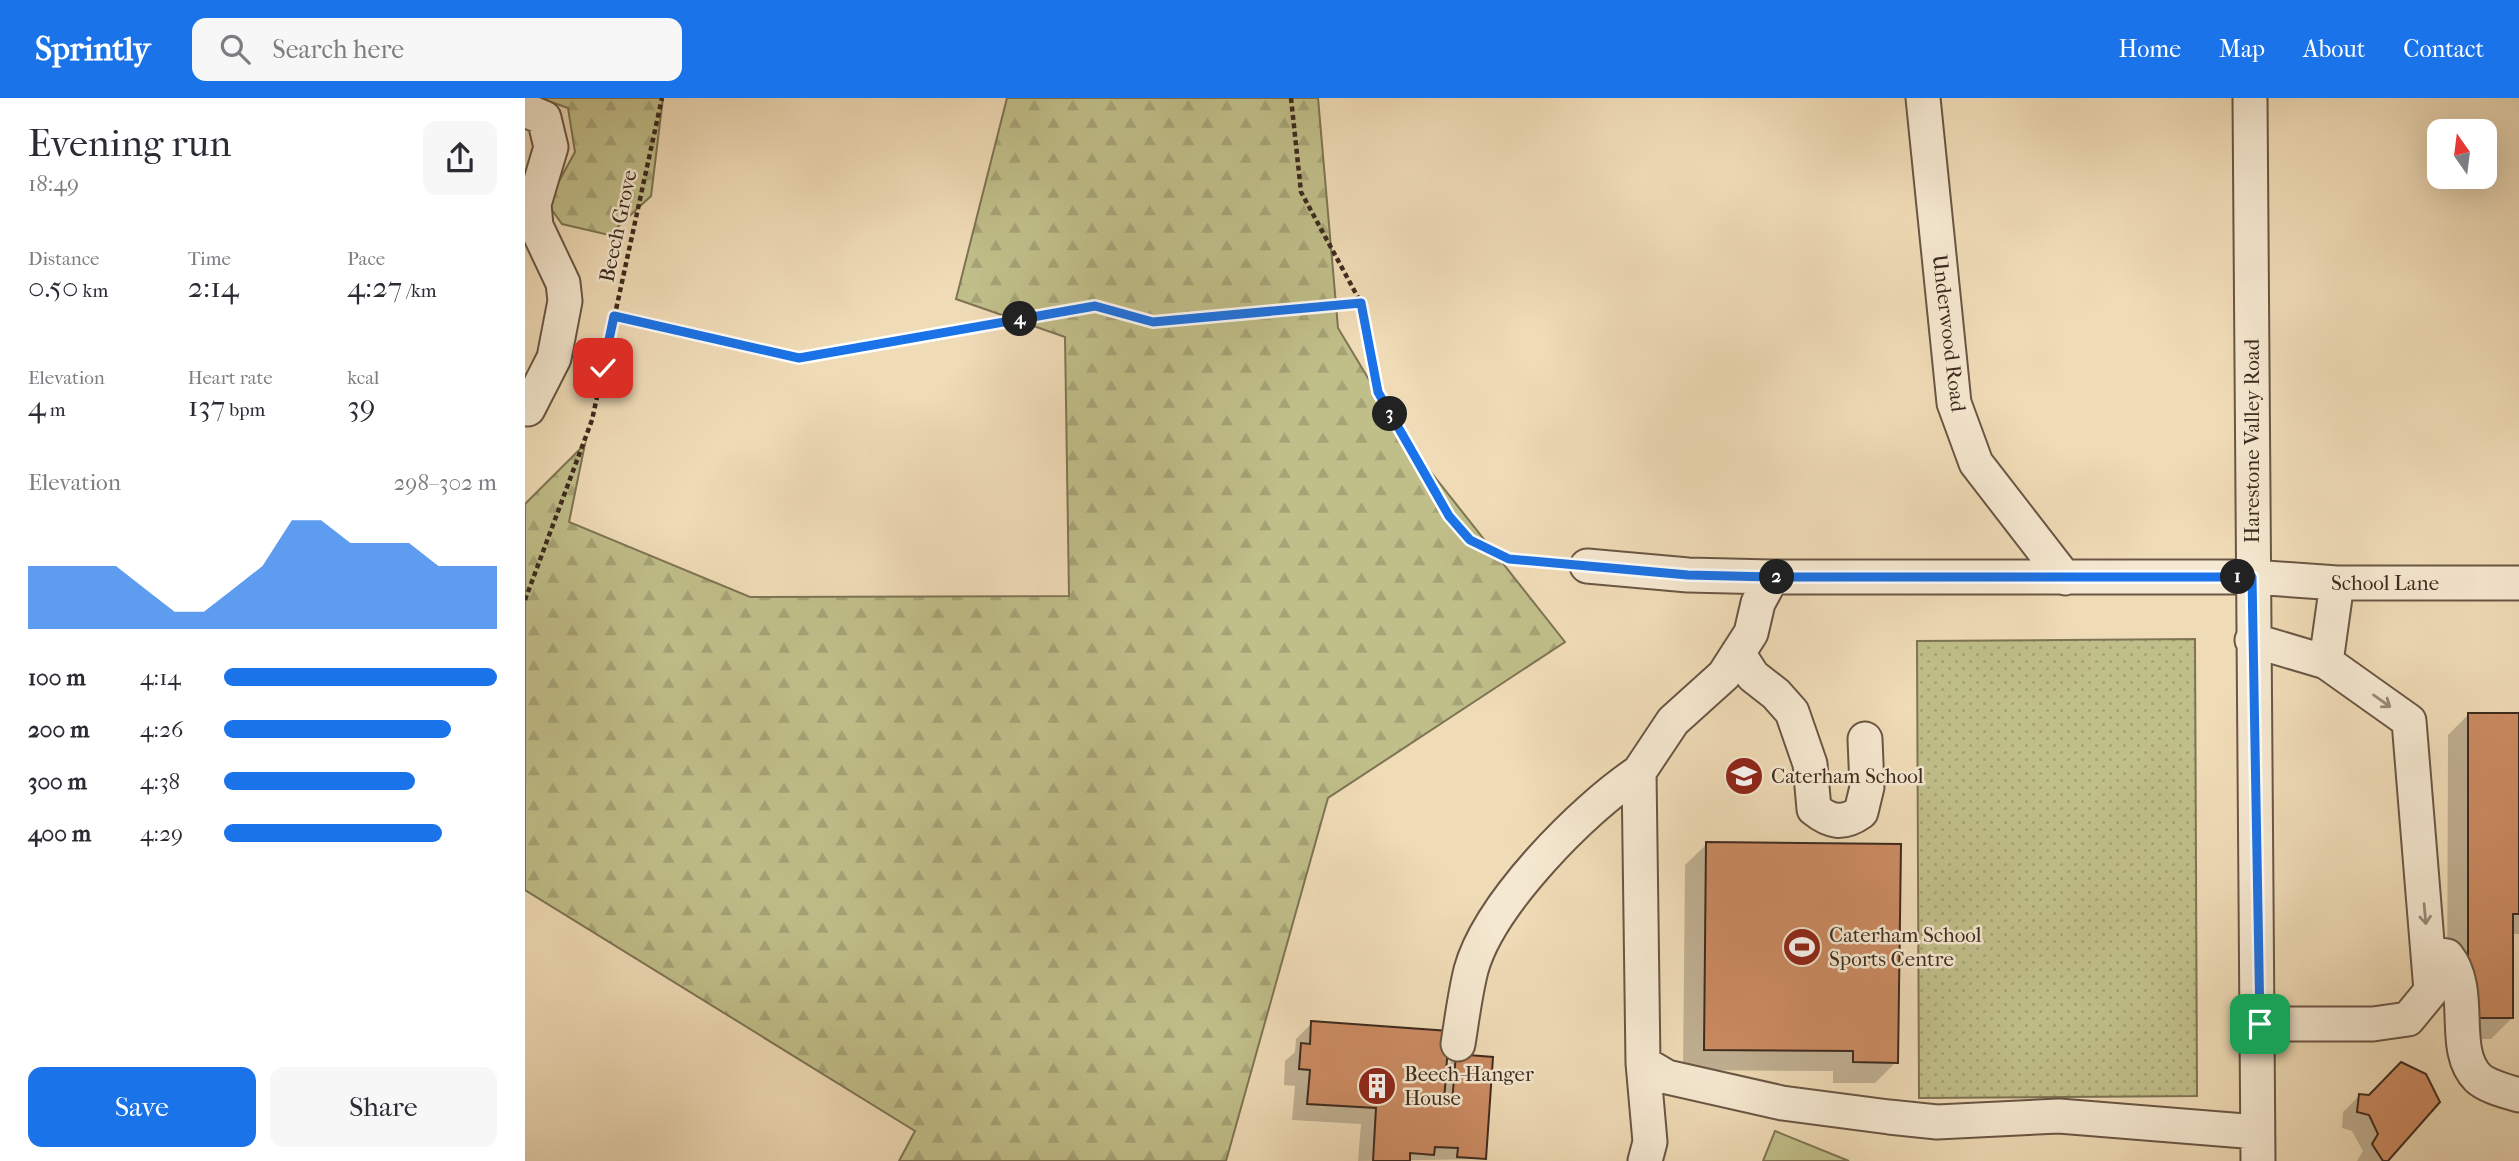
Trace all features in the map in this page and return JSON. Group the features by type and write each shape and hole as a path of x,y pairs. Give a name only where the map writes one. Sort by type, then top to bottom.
{"street":[{"name":"Underwood Road","path":"1923,98 1954,404 1976,463 2064,578"},
{"name":"Harestone Valley Road","path":"2250,98 2252,640 2260,1024 2257,1146"},
{"path":"525,110 544,118 551,147 534,204 536,226 563,283 565,301 554,358 528,409"},
{"name":"School Lane","path":"1587,566 1688,575 1772,577 2252,577 2337,583 2519,583"},
{"path":"1458,1044 1472,968 1496,917 1539,863 1588,813 1608,793 1639,772 1673,721 1724,676 1751,633 1758,603 1772,577"},
{"path":"2326,662 2337,583"},
{"path":"2252,640 2326,662 2409,721 2431,991 2408,1019 2372,1024 2260,1024"},
{"path":"1738,653 1753,676 1776,694 1792,712 1810,764 1814,809 1828,820 1850,820 1861,812 1867,787 1865,739"},
{"path":"1639,772 1643,1063 1650,1142 1645,1161"},
{"path":"2428,953 2447,956 2461,984 2469,1064 2478,1078 2519,1095"},
{"path":"1643,1063 1667,1077 1769,1100 1889,1118 1937,1122 2059,1116 2257,1146"}],"path":[{"name":"Beech Grove","path":"525,600 592,420 662,98"},
{"path":"1291,98 1301,192 1361,303 1378,392 1456,524 1470,540 1509,559 1587,566"},
{"path":"614,316 799,358 1095,306 1153,322 1361,303"}],"green space":[{"path":"540,98 663,98 651,196 609,235 562,224 547,203 575,152 568,108"},
{"path":"1007,98 1318,98 1338,328 1404,438 1565,642 1328,798 1226,1161 899,1161 915,1131 525,890 525,504 585,444 569,522 750,597 1069,596 1065,337 956,299"},
{"path":"2195,639 2197,1096 1919,1098 1917,641"},
{"path":"1775,1131 1849,1161 1763,1161"}],"building":[{"path":"2468,713 2519,713 2519,914 2513,914 2513,1018 2468,1018"},
{"name":"Caterham School Sports Centre","path":"1706,842 1901,844 1898,1063 1853,1062 1853,1051 1704,1050"},
{"name":"Beech-Hanger House","path":"1311,1021 1449,1031 1444,1102 1452,1103 1456,1054 1493,1057 1486,1159 1457,1157 1458,1148 1435,1147 1434,1155 1410,1153 1410,1161 1373,1161 1376,1108 1307,1104 1310,1070 1299,1069 1301,1043 1310,1044"},
{"path":"2401,1062 2426,1074 2440,1102 2388,1161 2383,1161 2372,1144 2378,1134 2369,1115 2357,1112 2359,1094 2369,1095"}],"place":[{"name":"Caterham School","path":"1744,776"},
{"name":"Caterham School Sports Centre","path":"1802,947"},
{"name":"Beech-Hanger House","path":"1377,1086"}],"route":[{"path":"603,368 614,316 799,358 1095,306 1153,322 1361,303 1378,392 1449,516 1470,540 1509,559 1688,575 2252,577 2260,1024"}]}
